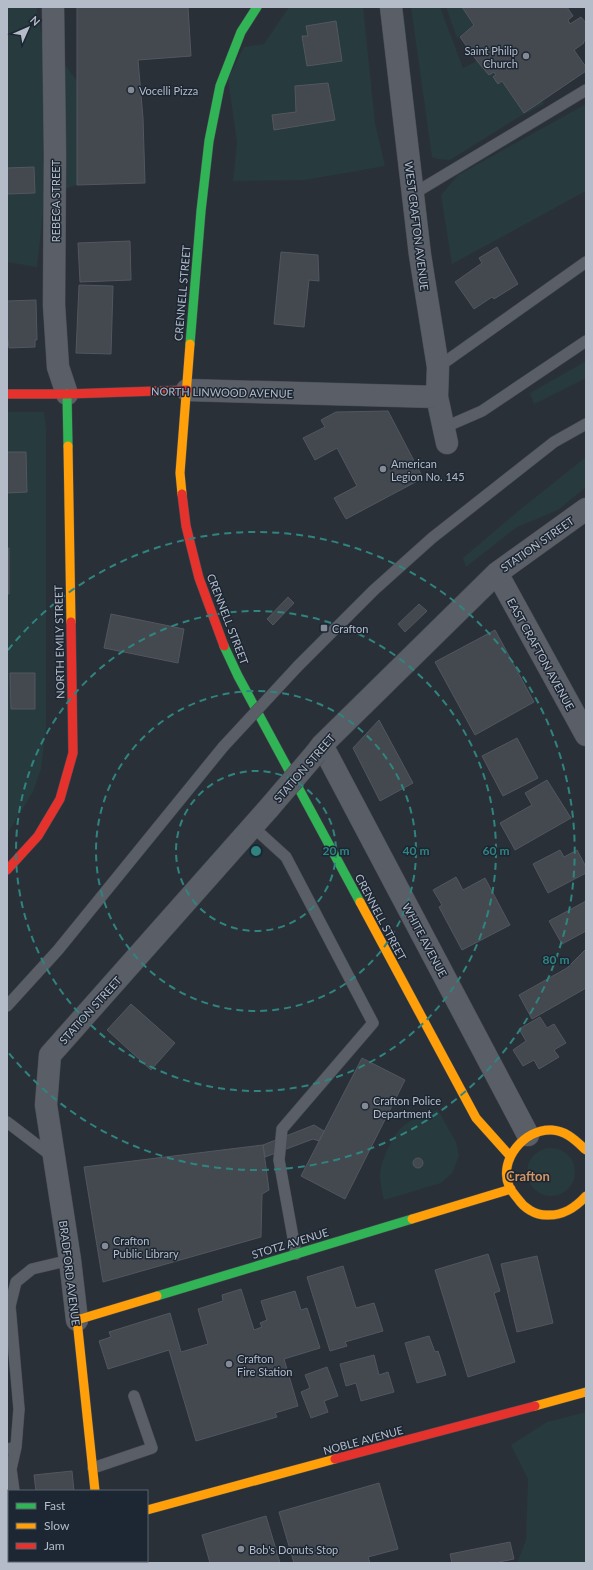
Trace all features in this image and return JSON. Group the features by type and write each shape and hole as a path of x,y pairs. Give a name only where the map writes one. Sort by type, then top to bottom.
{"main road":[{"name":"CRENNELL STREET","path":"257,7 241,32 220,86 209,141 200,218 180,473 186,526 199,578 226,652 245,690 476,1118 510,1156"},
{"name":"NORTH LINWOOD AVENUE","path":"7,394 67,394 187,390"},
{"name":"NORTH EMILY STREET","path":"7,870 38,836 60,799 73,753 67,394"},
{"path":"586,1150 579,1141 568,1133 554,1130 541,1130 528,1135 517,1144 510,1156 507,1169 508,1184 514,1197 525,1208 538,1214 553,1216 567,1212 580,1204 586,1196"},
{"name":"STOTZ AVENUE","path":"77,1320 511,1189"},
{"name":"BRADFORD AVENUE","path":"77,1320 95,1490"},
{"name":"NOBLE AVENUE","path":"148,1510 586,1392"}],"street":[{"name":"REBECA STREET","path":"53,7 55,155 54,305 58,367 67,394"},
{"name":"WEST CRAFTON AVENUE","path":"390,7 420,256 438,367 437,397 445,436"},
{"name":"NORTH LINWOOD AVENUE","path":"187,390 437,397"},
{"name":"STATION STREET","path":"50,1055 253,827 319,749 497,573 586,509"},
{"name":"EAST CRAFTON AVENUE","path":"497,573 586,735"},
{"name":"WHITE AVENUE","path":"319,749 528,1135"},
{"name":"BRADFORD AVENUE","path":"50,1055 46,1105 70,1260 77,1320"}],"lane":[{"path":"413,194 586,90"},
{"path":"438,367 586,262"},
{"path":"445,436 586,341"},
{"path":"7,1006 58,950 223,747 298,666 374,590 432,538 554,442 586,424"},
{"path":"253,827 286,857 373,1023 282,1129 279,1160 296,1254"},
{"path":"7,1122 54,1157"},
{"path":"14,1490 11,1469 11,1448 19,1409 10,1306 16,1282 32,1269 70,1260"},
{"path":"93,1468 152,1448 134,1396"}],"green space":[{"path":"7,7 36,7 41,32 77,81 77,185 45,195 37,267 7,262"},
{"path":"289,7 363,7 375,123 385,166 305,180 233,181 237,142 228,79 244,47 264,44"},
{"path":"411,7 440,7 463,68 477,61 489,75 494,72 496,75 493,78 498,84 502,81 524,113 542,100 544,104 517,118 450,160 432,157"},
{"path":"446,7 462,7 474,25 457,38"},
{"path":"586,104 586,191 452,264 441,195 458,175"},
{"path":"586,361 586,378 534,404 530,393"},
{"path":"7,412 44,412 46,428 46,727 41,769 33,792 7,834"},
{"path":"586,457 586,487 558,510 517,527 466,567 463,558 517,512"},
{"path":"438,1110 456,1142 459,1156 452,1173 441,1183 384,1200 380,1175 382,1163 394,1136 402,1127 411,1121 424,1114"},
{"path":"551,1148 560,1150 568,1155 573,1163 575,1172 573,1181 568,1189 560,1194 551,1196 542,1194 534,1189 529,1181 527,1172 529,1163 534,1155 542,1150"},
{"path":"586,1412 586,1563 517,1563 526,1540 528,1479 511,1445 547,1422"}],"building":[{"path":"77,7 188,7 191,56 138,60 143,118 145,183 77,185"},
{"name":"Saint Philip Church","path":"462,7 567,7 573,16 568,20 570,24 581,17 586,23 586,40 574,50 586,67 586,71 524,113 502,81 498,84 493,77 496,75 494,72 489,75 460,37 474,25"},
{"path":"336,21 342,61 307,66 302,36 308,36 306,26"},
{"path":"328,83 335,120 274,130 272,115 296,112 295,86"},
{"path":"34,167 35,193 7,194 7,168"},
{"path":"130,241 131,280 80,282 78,243"},
{"path":"497,247 518,284 494,299 492,297 474,309 455,282 482,263 479,258"},
{"path":"281,252 318,255 319,281 309,280 304,327 274,324"},
{"path":"79,285 113,286 111,354 76,353"},
{"path":"36,300 37,340 35,340 35,347 9,348 7,340 7,301"},
{"name":"American Legion No. 145","path":"388,411 423,478 346,519 334,498 357,486 337,448 315,460 303,438 325,427 321,420 336,412"},
{"path":"7,452 26,452 27,492 7,493"},
{"path":"7,548 9,548 9,594 7,594"},
{"path":"288,597 294,603 273,625 267,619"},
{"path":"419,604 427,611 405,632 398,624"},
{"path":"111,614 184,629 178,663 104,648"},
{"path":"495,630 534,702 475,735 435,662"},
{"path":"10,673 35,673 35,709 11,709"},
{"path":"379,720 413,783 380,801 353,748"},
{"path":"517,738 538,778 503,796 482,756"},
{"path":"547,780 571,818 515,850 500,823 532,805 525,793"},
{"path":"560,850 564,857 577,850 586,867 586,873 548,893 533,864"},
{"path":"456,877 463,890 485,878 510,925 462,950 439,907 442,905 433,890"},
{"path":"586,901 586,931 562,944 549,921"},
{"path":"586,949 586,988 532,1019 519,995 567,968"},
{"path":"131,1004 175,1043 151,1070 107,1030"},
{"path":"540,1017 547,1028 554,1024 566,1043 554,1050 559,1057 539,1069 534,1060 523,1066 513,1050 526,1041 519,1029"},
{"name":"Crafton Police Department","path":"362,1058 405,1080 345,1199 301,1176"},
{"path":"314,1125 324,1131 319,1141 313,1139 265,1157 263,1145"},
{"path":"263,1145 269,1190 262,1194 261,1237 103,1282 84,1167"},
{"path":"416,1158 420,1158 422,1159 422,1167 416,1168 413,1165 413,1161"},
{"path":"488,1254 500,1291 494,1293 515,1362 468,1377 435,1270"},
{"path":"537,1256 553,1323 517,1332 501,1264"},
{"path":"343,1266 356,1308 374,1303 383,1331 345,1342 347,1346 330,1351 307,1277"},
{"name":"Crafton Fire Station","path":"241,1289 254,1330 262,1327 260,1323 267,1320 261,1301 295,1291 301,1310 307,1308 320,1348 284,1359 298,1406 275,1413 277,1417 196,1441 169,1350 108,1369 99,1341 111,1337 109,1332 170,1313 181,1352 208,1344 198,1309 223,1301 222,1295"},
{"path":"429,1336 435,1352 438,1351 446,1375 417,1383 405,1343"},
{"path":"374,1355 379,1375 388,1372 394,1392 361,1401 356,1383 346,1386 340,1364"},
{"path":"327,1367 338,1396 324,1401 328,1412 311,1418 301,1392 310,1388 305,1375"},
{"path":"72,1471 74,1490 36,1490 34,1475"},
{"path":"379,1483 398,1549 368,1557 370,1563 294,1563 279,1512"},
{"name":"Bob's Donuts Stop","path":"266,1516 280,1563 210,1563 202,1535"},
{"path":"510,1542 514,1559 499,1563 452,1563 450,1554"}],"traffic: fast":[{"path":"190,344 201,211 209,141 220,86 241,32 257,7"},
{"path":"67,394 68,446"},
{"path":"224,646 238,676 360,902"},
{"path":"157,1296 412,1219"}],"traffic: slow":[{"path":"182,494 180,473 190,344"},
{"path":"68,446 71,622"},
{"path":"360,902 476,1118 510,1156"},
{"path":"586,1150 579,1143 562,1132 552,1130 542,1131 532,1134 524,1140 516,1148 507,1166 509,1186 513,1193 527,1208 538,1214 552,1215 563,1213 573,1208 586,1196"},
{"path":"412,1219 511,1189"},
{"path":"95,1490 77,1320 157,1296"},
{"path":"535,1406 586,1392"},
{"path":"148,1510 335,1459"}],"traffic: jam":[{"path":"7,394 67,394 187,390"},
{"path":"182,494 186,526 199,578 224,646"},
{"path":"7,870 38,836 60,799 73,753 71,622"},
{"path":"335,1459 535,1406"}],"place":[{"name":"Saint Philip Church","path":"526,56"},
{"name":"Vocelli Pizza","path":"131,90"},
{"name":"American Legion No. 145","path":"383,469"},
{"name":"Crafton","path":"324,628"},
{"name":"Crafton Police Department","path":"365,1106"},
{"name":"Crafton Public Library","path":"105,1246"},
{"name":"Crafton Fire Station","path":"229,1364"},
{"name":"Bob's Donuts Stop","path":"241,1549"}],"district":[{"name":"Crafton","path":"528,1176"}]}
